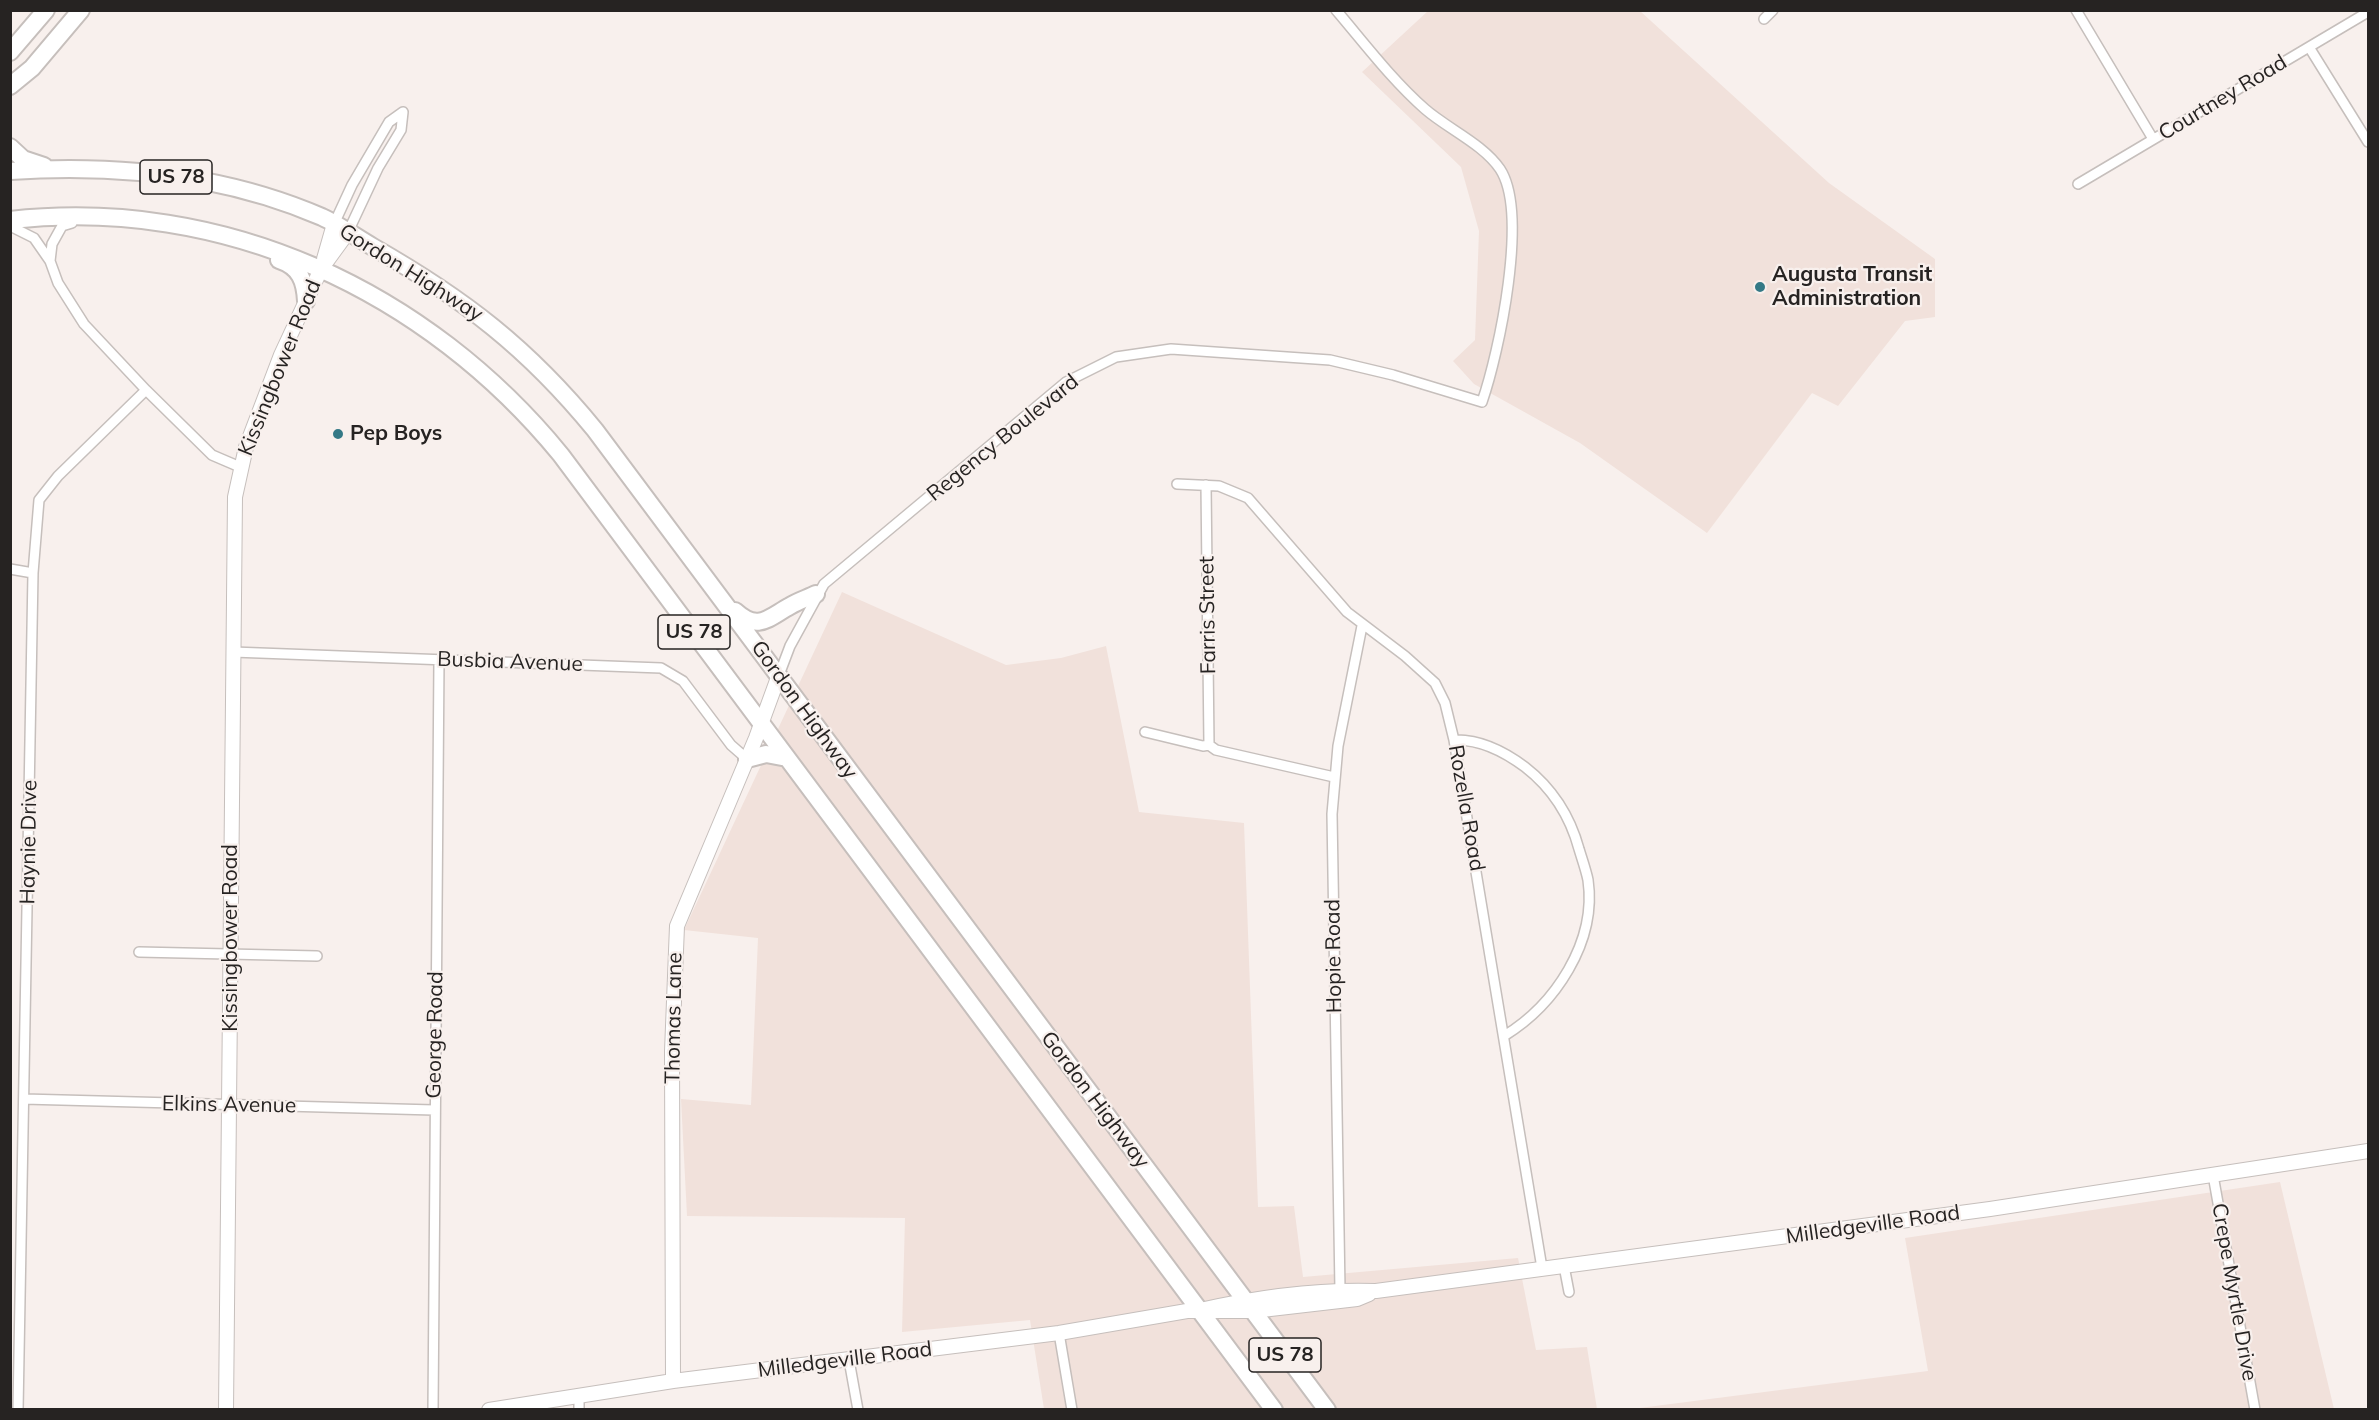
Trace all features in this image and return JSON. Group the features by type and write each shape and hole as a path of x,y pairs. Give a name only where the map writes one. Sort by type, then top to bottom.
{"highway":[{"path":"10,52 46,10"},
{"path":"10,86 32,68 81,11"},
{"path":"10,147 23,159 35,165 59,169"},
{"name":"Gordon Highway","path":"10,171 112,170 185,179 253,194 323,218 453,295 509,339 548,375 595,430 726,604 1327,1410"},
{"name":"Gordon Highway","path":"10,220 96,217 141,220 203,230 272,249 321,269 402,312 461,353 501,389 561,455 1274,1410"},
{"path":"203,230 287,263 302,277 306,301"},
{"path":"726,604 744,619 761,621 816,594"},
{"path":"747,759 766,754 787,758"}],"street":[{"name":"Regency Boulevard","path":"779,675 790,646 816,594 838,572 1066,382 1116,357 1172,349 1330,360 1393,375 1482,402 1496,359 1506,303 1512,220 1504,178 1488,156 1451,130 1400,85 1336,10"},
{"path":"1764,19 1773,10"},
{"path":"2076,10 2153,139"},
{"name":"Courtney Road","path":"2078,184 2368,12"},
{"path":"2309,47 2368,142"},
{"name":"Kissingbower Road","path":"226,1410 235,497 240,467 281,355 341,228 401,130 403,112 389,122 352,185 341,228"},
{"path":"50,261 52,244 62,226 96,217"},
{"name":"Kissingbower Road","path":"10,226 34,238 50,261 58,283 84,324 146,390 212,454 240,467"},
{"name":"Haynie Drive","path":"18,1410 33,573 39,500 58,476 146,390"},
{"name":"Rozella Road","path":"1177,484 1230,489 1248,498 1347,612 1362,626 1405,656 1435,683 1445,703 1454,740 1542,1268"},
{"name":"Farris Street","path":"1206,485 1209,745"},
{"path":"10,569 33,573"},
{"name":"Hopie Road","path":"1340,1290 1335,1106 1334,777 1362,626"},
{"name":"Busbia Avenue","path":"232,652 661,668 683,681 731,745 747,759"},
{"name":"George Road","path":"433,1410 440,660"},
{"name":"Thomas Lane","path":"673,1381 672,1051 677,926 762,723 779,675"},
{"path":"1145,732 1203,746 1209,745 1227,752 1334,777"},
{"path":"1454,740 1478,742 1506,754 1535,775 1551,792 1572,828 1588,880 1588,909 1583,932 1567,973 1539,1009 1504,1036"},
{"path":"139,952 317,956"},
{"name":"Elkins Avenue","path":"24,1100 434,1110"},
{"name":"Milledgeville Road","path":"1249,1306 1340,1290 1376,1291 1990,1209 2368,1151"},
{"name":"Crepe Myrtle Drive","path":"2213,1175 2255,1410"},
{"path":"1564,1266 1569,1292"},
{"name":"Milledgeville Road","path":"489,1410 579,1403 673,1381 1059,1333 1152,1316 1200,1310 1357,1299 1376,1291"},
{"path":"1059,1333 1072,1410"},
{"path":"849,1360 858,1410"}],"shaded area":[{"path":"1428,11 1640,11 1829,183 1935,259 1935,317 1905,321 1838,406 1812,393 1707,533 1580,443 1474,384 1453,361 1475,340 1479,231 1461,167 1362,72"},
{"path":"842,592 1006,665 1061,658 1106,646 1139,812 1244,823 1258,1207 1294,1206 1303,1277 1518,1258 1536,1350 1587,1347 1597,1409 1044,1409 1030,1320 902,1332 905,1218 687,1216 681,1099 751,1105 758,938 684,930"},
{"path":"2280,1182 2334,1409 1624,1410 1928,1371 1905,1238"}],"place":[{"name":"Augusta Transit Administration","path":"1760,287"},
{"name":"Pep Boys","path":"338,434"}]}
